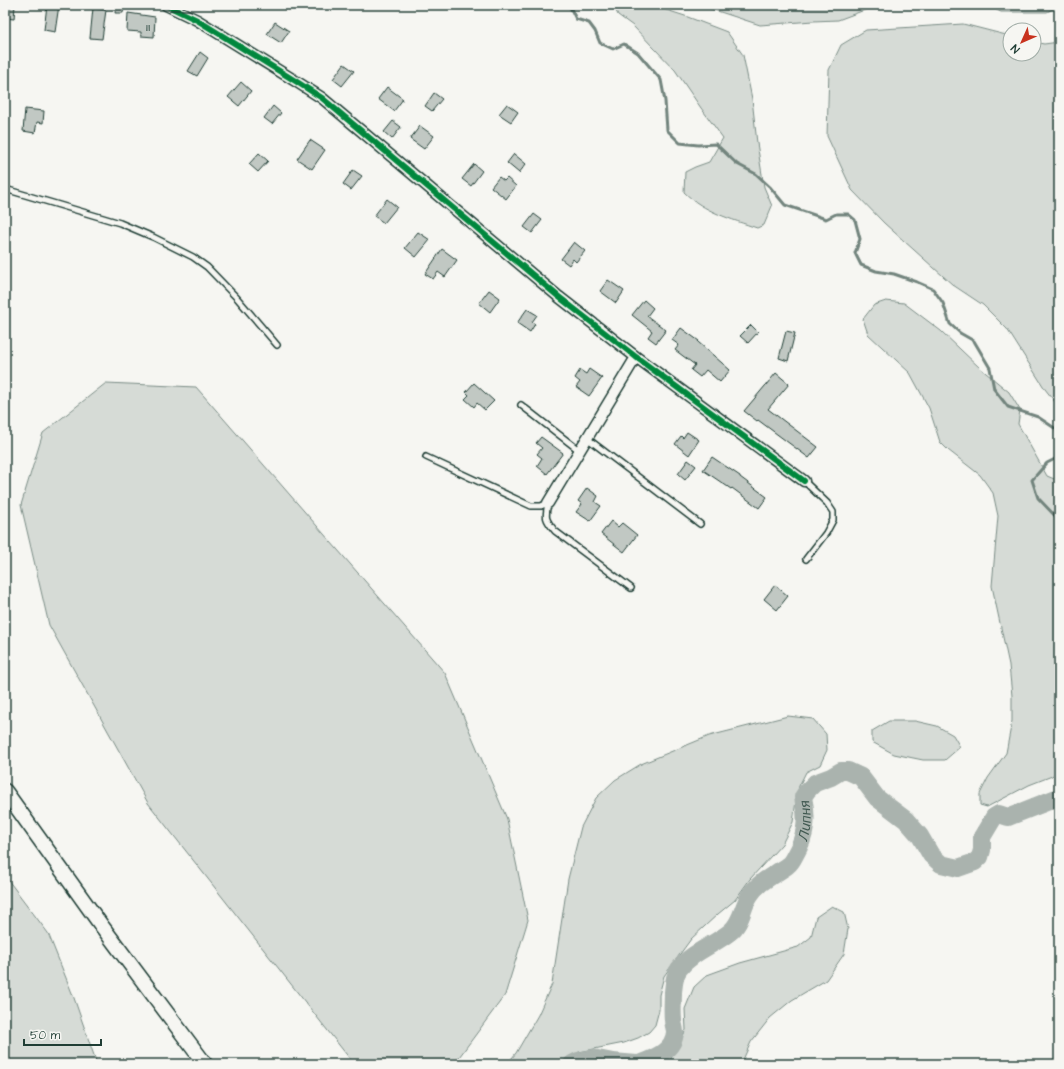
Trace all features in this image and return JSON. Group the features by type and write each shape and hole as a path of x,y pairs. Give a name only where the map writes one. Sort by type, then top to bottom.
{"main road":[{"path":"5,791 101,925 205,1064"}],"street":[{"path":"166,5 197,20 322,98 559,297 636,357 804,481"},
{"path":"548,503 588,439 636,357"}],"lane":[{"path":"5,189 120,224 194,256 207,267 237,298 277,345"},
{"path":"521,405 580,451"},
{"path":"588,439 700,524"},
{"path":"426,457 531,506 541,506 548,503"},
{"path":"804,481 827,503 833,512 833,520 826,533 806,559"},
{"path":"548,503 546,515 548,522 555,531 631,588"}],"shaded area":[{"path":"616,5 651,5 727,32 743,55 752,99 764,187 772,206 764,225 757,228 718,214 700,205 684,192 685,172 709,162 723,138 675,70 633,26 618,15 614,7"},
{"path":"699,5 878,5 838,20 760,25"},
{"path":"986,5 1059,6 1047,12 1001,12"},
{"path":"963,24 1002,34 1002,62 1042,62 1042,44 1059,42 1059,407 1045,389 1007,329 983,305 953,285 884,223 852,190 827,136 829,70 841,45 866,30"},
{"path":"886,301 904,303 941,331 980,368 1009,392 1020,410 1018,424 1047,476 1059,481 1059,769 1052,776 1029,785 987,807 980,805 980,794 988,778 1006,753 1012,721 1012,696 1009,665 992,586 998,516 993,493 980,475 940,442 929,408 910,373 868,334 863,319 874,305"},
{"path":"106,383 196,387 445,673 507,819 528,920 505,995 454,1064 354,1064 148,803 49,625 21,505 43,433"},
{"path":"788,716 813,719 826,734 827,750 820,765 806,772 799,786 793,822 782,844 750,879 735,900 691,939 664,976 659,995 659,1010 655,1025 649,1032 638,1038 624,1043 579,1052 558,1064 507,1064 516,1053 538,1015 552,984 568,879 581,827 596,798 615,780 641,764 709,736"},
{"path":"889,721 915,721 937,726 953,735 960,747 945,760 923,760 894,754 872,742 872,731"},
{"path":"5,876 48,933 74,998 97,1064 5,1064"},
{"path":"832,906 844,912 848,929 844,954 826,980 792,1000 770,1018 751,1042 741,1064 668,1064 686,1030 685,1009 694,987 707,975 740,963 798,947 811,937 816,917"}],"building":[{"path":"5,5 15,5 14,19 5,18"},
{"path":"47,5 59,5 55,32 44,30"},
{"path":"116,5 124,5 123,13 115,13"},
{"path":"93,8 106,10 102,39 90,38"},
{"path":"128,13 155,17 154,37 141,36 141,32 127,31"},
{"path":"275,22 289,31 281,43 267,34"},
{"path":"200,52 208,58 197,76 188,71"},
{"path":"344,64 354,71 342,86 333,79"},
{"path":"241,82 251,91 239,106 228,97"},
{"path":"387,87 403,99 394,111 378,99"},
{"path":"434,93 442,99 432,111 425,106"},
{"path":"507,104 518,112 511,122 499,114"},
{"path":"273,106 281,113 272,124 264,118"},
{"path":"25,109 44,111 43,123 37,122 35,133 23,131"},
{"path":"393,121 401,127 392,139 384,132"},
{"path":"420,126 434,136 424,149 410,139"},
{"path":"310,140 325,150 312,169 297,159"},
{"path":"259,153 268,161 258,172 249,164"},
{"path":"514,154 526,164 519,173 507,163"},
{"path":"474,164 482,171 471,186 462,179"},
{"path":"353,170 362,176 351,190 343,184"},
{"path":"499,177 504,181 507,178 516,186 506,199 491,187"},
{"path":"387,199 397,207 384,223 374,216"},
{"path":"534,214 542,220 532,233 524,227"},
{"path":"418,232 430,240 416,257 405,248"},
{"path":"574,242 585,251 576,262 573,259 569,265 561,259"},
{"path":"442,249 457,260 445,277 438,272 433,279 425,274"},
{"path":"608,280 624,291 616,303 600,291"},
{"path":"489,290 500,298 490,312 479,303"},
{"path":"644,300 653,308 647,316 666,330 656,343 648,337 652,331 632,315"},
{"path":"527,309 537,315 532,322 535,324 530,332 517,323"},
{"path":"751,325 758,332 748,343 740,336"},
{"path":"681,328 699,341 698,342 730,370 720,382 706,370 700,377 691,370 695,365 675,350 679,345 672,340"},
{"path":"786,331 795,333 788,361 779,358"},
{"path":"589,369 602,378 589,396 576,387 580,382 575,378 580,370 586,374"},
{"path":"776,373 789,384 768,409 818,447 809,458 744,411"},
{"path":"474,383 494,401 485,410 477,403 474,407 465,399 469,395 466,392"},
{"path":"687,432 699,440 689,455 675,444 681,436 683,438"},
{"path":"541,437 563,453 547,474 537,466 542,458 537,454 542,448 536,443"},
{"path":"712,457 767,497 759,508 732,488 731,489 703,470"},
{"path":"688,460 696,466 685,480 678,474"},
{"path":"587,488 598,496 595,502 601,506 590,521 576,512 582,504 578,501"},
{"path":"611,521 618,527 622,523 637,535 624,552 601,534"},
{"path":"775,585 788,596 777,610 764,599"}],"waterway":[{"path":"569,5 576,19 589,23 595,31 600,43 613,49 624,44 638,53 661,80 665,101 667,130 680,143 698,145 716,144 737,164 756,174 770,187 785,205 826,219 836,214 848,214 855,220 860,239 855,253 861,265 876,271 894,274 933,289 943,303 950,324 960,333 974,341 990,368 994,389 1008,407 1038,417 1056,429 1059,439"},
{"path":"1059,457 1047,463 1032,480 1038,498 1059,520"},
{"name":"Липня","path":"639,1064 662,1053 674,1039 673,992 675,977 679,969 690,958 730,932 737,924 747,900 754,890 792,861 804,834 806,820 803,797 815,783 831,777 841,771 848,771 861,777 877,798 906,820 920,836 931,855 941,864 958,868 975,862 980,857 982,850 982,837 994,817 999,814 1008,817 1059,797"},
{"name":"Липня","path":"572,1064 578,1061 593,1058 613,1062 637,1064"}],"cycle path":[{"path":"166,5 197,20 322,98 559,297 636,357 804,481"}]}
